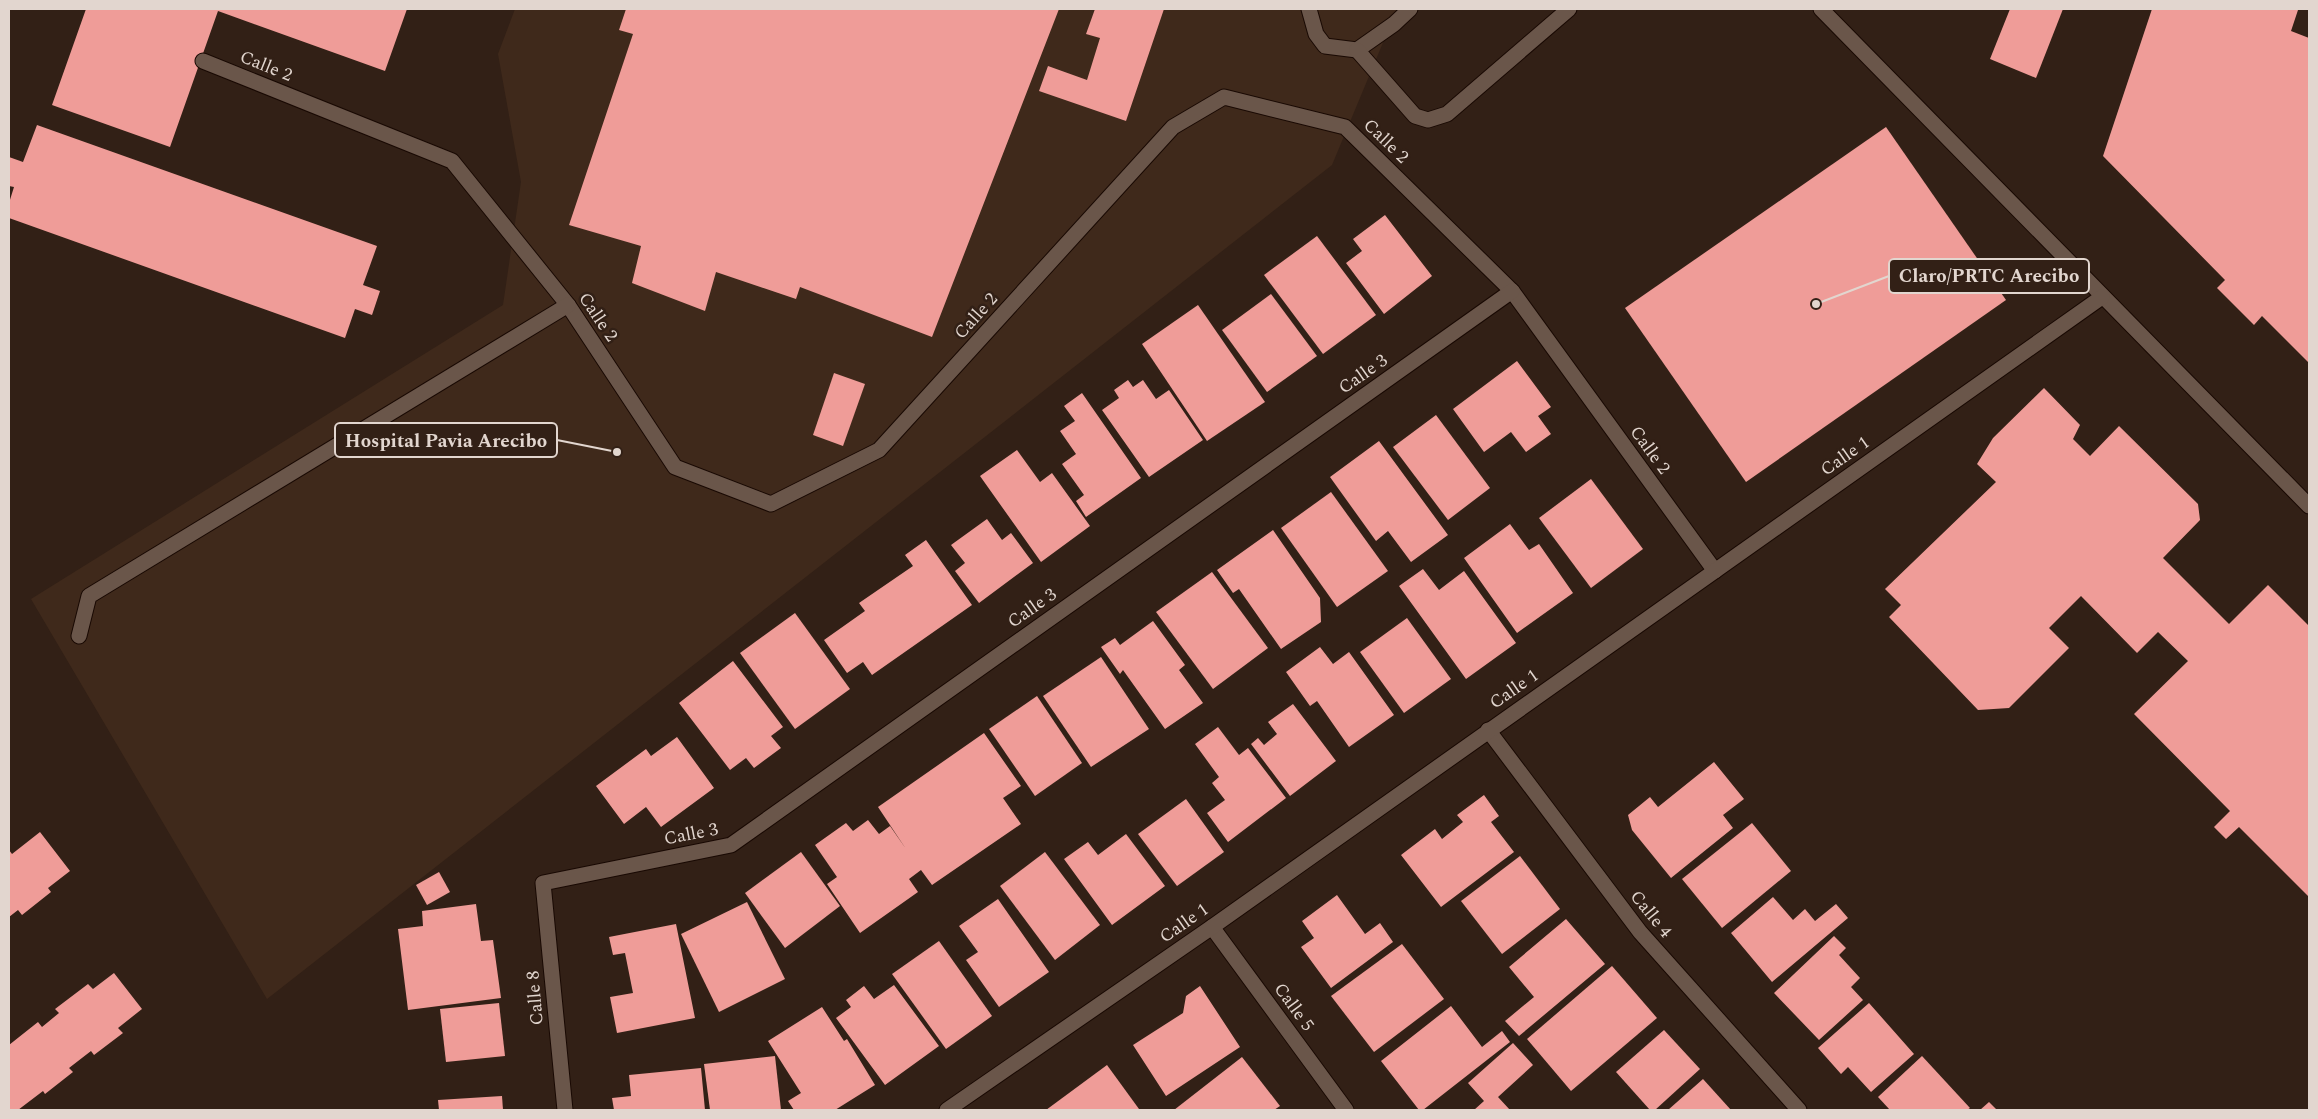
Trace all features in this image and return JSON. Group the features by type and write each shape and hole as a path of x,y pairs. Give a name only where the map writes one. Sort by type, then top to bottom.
{"street":[{"path":"1309,9 1316,34 1325,46 1357,50 1415,116 1428,120 1447,114 1569,9"},
{"path":"1357,50 1394,24 1410,9"},
{"path":"1821,9 2309,506"},
{"name":"Calle 2","path":"203,61 452,161 568,305 675,467 771,504 879,450 1173,127 1224,98 1344,126 1512,291 1715,571"},
{"name":"Calle 3","path":"543,882 731,845 1512,291"},
{"name":"Calle 1","path":"947,1110 1212,927 2102,297"},
{"path":"79,636 89,596 568,305"},
{"name":"Calle 4","path":"1488,730 1640,932 1799,1110"},
{"name":"Calle 8","path":"543,882 564,1110"},
{"name":"Calle 5","path":"1212,927 1346,1110"}],"shaded area":[{"path":"515,9 1397,9 1332,165 267,999 31,599 503,305 521,182 498,54"}],"building":[{"path":"86,9 407,9 385,71 218,11 170,147 52,105"},
{"path":"626,9 1059,9 932,337 800,287 796,299 716,272 705,311 632,283 641,246 569,225 633,34 619,30"},
{"path":"1095,9 1164,9 1126,121 1039,91 1048,66 1087,80 1100,38 1086,34"},
{"path":"2010,9 2063,9 2036,78 1990,59"},
{"path":"2152,9 2298,10 2291,31 2309,38 2309,363 2262,316 2254,325 2217,288 2225,280 2103,156"},
{"path":"37,125 377,246 363,285 380,291 372,315 355,309 345,338 9,218 9,203 14,187 9,186 9,157 23,162"},
{"path":"1886,127 2006,300 1746,482 1625,308"},
{"path":"1385,215 1432,276 1384,314 1346,263 1362,251 1353,239"},
{"path":"1317,236 1376,315 1323,354 1264,275"},
{"path":"1271,294 1317,356 1267,392 1222,330"},
{"path":"1198,305 1265,402 1207,441 1142,344"},
{"path":"1517,361 1551,407 1538,416 1551,434 1526,452 1511,432 1484,452 1453,409"},
{"path":"834,373 865,384 843,446 813,435"},
{"path":"1128,380 1133,387 1143,380 1156,399 1169,390 1203,440 1149,477 1102,410 1119,398 1114,390"},
{"path":"2044,388 2080,425 2073,439 2090,456 2119,426 2198,504 2200,520 2163,558 2229,624 2268,585 2309,626 2309,897 2239,827 2226,839 2214,827 2230,811 2134,714 2188,661 2158,632 2137,653 2081,596 2049,628 2069,648 2009,708 1978,710 1889,617 1901,605 1885,589 1996,482 1977,464 1993,438"},
{"path":"1082,393 1141,478 1086,517 1076,501 1084,495 1062,464 1076,454 1060,431 1075,421 1064,406"},
{"path":"1436,415 1490,488 1448,520 1393,447"},
{"path":"1379,441 1448,535 1411,562 1388,531 1376,541 1330,477"},
{"path":"1017,450 1040,482 1052,473 1090,526 1041,562 980,476"},
{"path":"1591,479 1643,549 1591,588 1539,518"},
{"path":"1331,492 1388,571 1337,607 1281,528"},
{"path":"987,519 1002,540 1011,533 1033,563 979,603 955,571 965,563 951,545"},
{"path":"1510,524 1529,550 1539,544 1573,593 1517,633 1464,558"},
{"path":"1273,530 1320,598 1321,622 1281,649 1239,589 1233,593 1217,570"},
{"path":"926,540 972,605 872,675 863,662 847,673 824,640 865,611 859,603 913,566 905,555"},
{"path":"1423,569 1439,590 1464,571 1516,643 1466,679 1399,586"},
{"path":"1212,572 1268,648 1213,689 1156,612"},
{"path":"795,613 850,689 795,729 740,653"},
{"path":"1407,618 1451,679 1404,713 1360,652"},
{"path":"1153,621 1185,665 1179,670 1203,703 1165,729 1123,670 1120,674 1101,647 1115,638 1120,645"},
{"path":"1320,647 1333,664 1349,652 1394,715 1349,747 1317,701 1310,706 1286,672"},
{"path":"1101,657 1149,729 1091,767 1043,696"},
{"path":"733,661 783,727 771,736 781,748 754,768 746,758 730,770 679,703"},
{"path":"1037,696 1082,763 1035,796 989,729"},
{"path":"1293,704 1336,761 1290,796 1251,744 1258,738 1264,745 1277,734 1268,722"},
{"path":"1218,727 1239,755 1248,748 1286,798 1228,842 1207,813 1225,800 1212,783 1219,777 1195,744"},
{"path":"984,733 1021,786 1003,798 1021,824 932,885 921,870 909,879 918,892 860,933 827,884 837,877 815,845 846,823 853,831 868,820 879,834 890,826 906,849 878,807"},
{"path":"677,737 714,788 661,827 646,807 624,824 596,786 646,749 651,756"},
{"path":"1714,762 1744,799 1723,815 1733,828 1671,878 1632,830 1628,815 1650,797 1658,807"},
{"path":"1484,795 1499,816 1491,822 1514,852 1441,907 1401,855 1435,829 1442,839 1463,822 1457,815"},
{"path":"1186,799 1224,852 1177,886 1138,834"},
{"path":"1752,823 1791,871 1722,928 1682,879"},
{"path":"40,832 70,871 48,888 51,892 22,915 18,910 9,917 9,850 12,854"},
{"path":"1126,834 1165,886 1112,925 1064,859 1088,842 1098,855"},
{"path":"801,852 840,906 785,948 745,893"},
{"path":"1045,852 1100,925 1055,960 1000,886"},
{"path":"1520,856 1560,909 1502,954 1461,901"},
{"path":"439,872 450,892 427,905 416,885"},
{"path":"1337,895 1365,934 1380,923 1393,942 1331,988 1301,947 1314,938 1302,921"},
{"path":"1773,897 1793,920 1805,909 1815,921 1836,904 1848,918 1772,982 1731,933"},
{"path":"998,899 1049,972 999,1007 966,960 978,952 959,926"},
{"path":"747,902 785,979 719,1012 681,934"},
{"path":"476,904 481,941 493,940 501,998 408,1010 398,929 423,926 422,911"},
{"path":"1566,919 1605,964 1519,1036 1505,1021 1534,997 1509,967"},
{"path":"676,924 695,1018 617,1033 610,997 633,993 625,953 613,955 609,937"},
{"path":"1834,936 1846,948 1839,955 1860,978 1851,987 1863,1000 1819,1040 1774,993"},
{"path":"939,941 992,1016 946,1049 892,974"},
{"path":"1402,944 1444,999 1374,1052 1331,996"},
{"path":"1612,966 1657,1018 1571,1091 1527,1039"},
{"path":"114,973 142,1009 118,1028 123,1033 94,1055 91,1051 69,1068 73,1072 45,1094 43,1091 18,1110 9,1110 9,1045 38,1022 42,1027 59,1013 55,1009 88,984 93,989"},
{"path":"894,985 939,1046 885,1085 836,1018 851,1007 846,1000 864,986 874,999"},
{"path":"1200,986 1240,1047 1166,1096 1133,1045 1183,1013 1186,996"},
{"path":"499,1003 505,1056 446,1062 440,1009"},
{"path":"1869,1003 1914,1054 1871,1092 1848,1067 1841,1074 1818,1048"},
{"path":"1451,1006 1482,1047 1502,1031 1510,1042 1423,1110 1419,1110 1381,1061"},
{"path":"822,1007 844,1041 847,1039 875,1085 835,1110 794,1110 788,1101 801,1093 768,1041"},
{"path":"1664,1030 1700,1069 1655,1110 1650,1110 1616,1072"},
{"path":"1513,1043 1533,1065 1498,1097 1510,1110 1474,1110 1484,1101 1468,1083"},
{"path":"775,1056 781,1110 710,1110 704,1064"},
{"path":"1922,1056 1970,1108 1967,1110 1890,1110 1878,1097"},
{"path":"1242,1057 1280,1106 1274,1110 1174,1110"},
{"path":"1107,1065 1139,1109 1046,1110"},
{"path":"701,1068 705,1110 614,1110 612,1098 631,1096 629,1075"},
{"path":"1703,1079 1731,1110 1668,1110"},
{"path":"502,1096 503,1110 439,1110 438,1100"},
{"path":"1989,1102 1997,1110 1980,1110"}],"place":[{"name":"Claro/PRTC Arecibo","path":"1816,304"},
{"name":"Hospital Pavia Arecibo","path":"617,452"}]}
